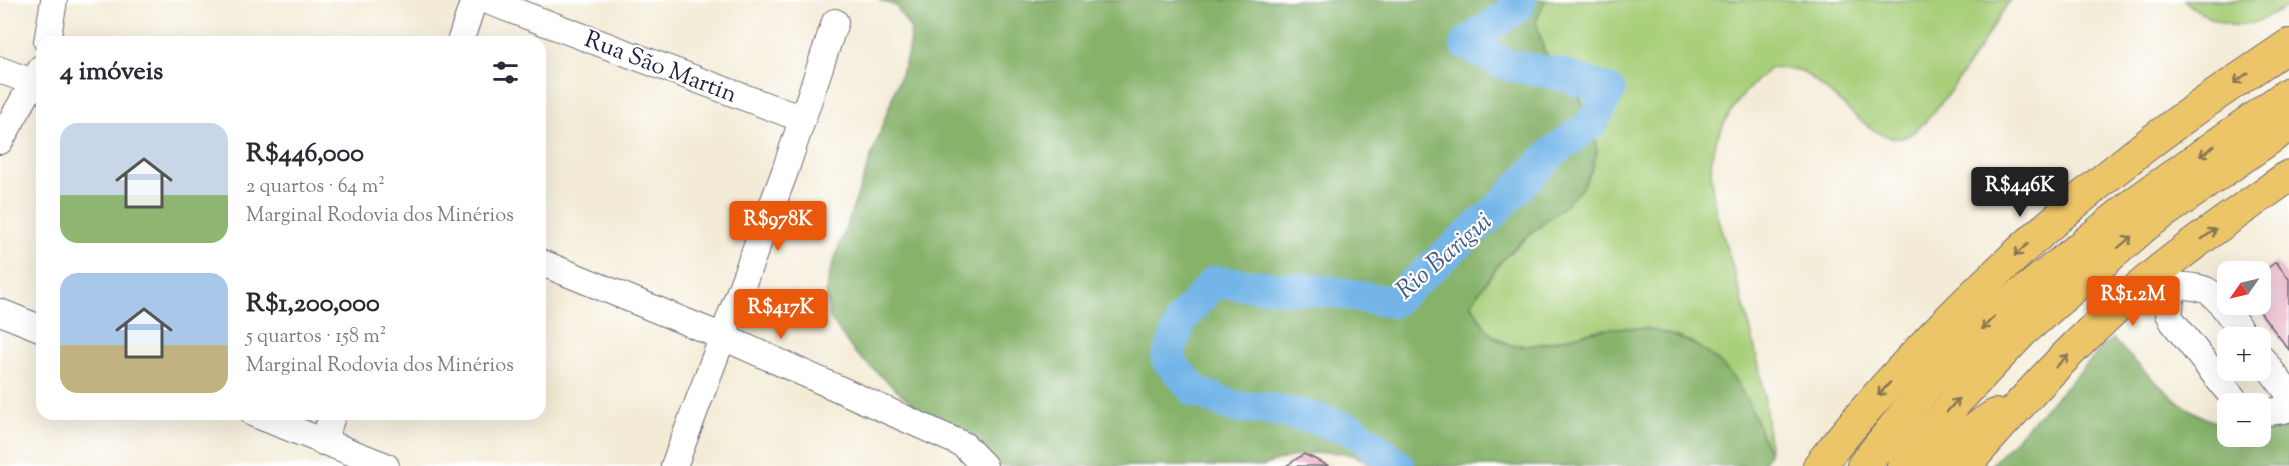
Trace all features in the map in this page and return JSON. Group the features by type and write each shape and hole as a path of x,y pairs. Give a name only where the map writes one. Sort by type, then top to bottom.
{"main road":[{"path":"1819,466 1923,346 2023,249 2131,158 2289,45"},
{"path":"1863,466 1928,386 1996,315 2136,202 2289,93"},
{"path":"1903,466 1952,406 2022,332 2146,224 2289,125"},
{"path":"1965,466 2034,389 2103,320 2170,275 2289,176"},
{"path":"1919,466 2034,389"}],"street":[{"path":"48,36 54,0"},
{"path":"462,36 474,0"},
{"name":"Rua São Martin","path":"485,0 802,119"},
{"path":"674,466 784,174 835,22"},
{"path":"0,70 36,77"},
{"path":"0,141 36,84"},
{"path":"546,264 723,337 964,445 984,466"},
{"path":"2229,393 2173,322 2169,314 2170,275 2214,295 2238,327"},
{"path":"0,312 36,327"},
{"path":"2271,370 2289,394"},
{"path":"2271,412 2284,410 2289,405"},
{"path":"269,420 386,466"},
{"path":"323,442 331,420"}],"green space":[{"path":"879,0 1545,0 1536,22 1544,51 1581,100 1593,125 1597,151 1592,170 1580,190 1502,260 1471,303 1491,334 1510,345 1539,345 1620,327 1658,331 1690,342 1708,353 1734,379 1753,413 1769,454 1761,466 1372,466 1348,454 1319,452 1263,466 983,466 854,352 830,318 826,293 830,272 907,57 911,30 896,6"},
{"path":"1545,0 2010,0 1943,101 1912,133 1893,138 1879,133 1804,73 1798,70 1771,68 1745,92 1725,122 1715,143 1711,168 1715,209 1758,361 1764,392 1769,454 1756,420 1736,380 1692,342 1646,328 1603,329 1536,345 1511,345 1487,332 1471,303 1502,260 1580,190 1581,100 1544,51 1536,22"},
{"path":"2184,0 2289,0 2289,6 2256,22 2237,25 2212,19"},
{"path":"2112,338 2150,377 2181,403 2196,414 2217,422 2217,447 2271,447 2271,417 2289,411 2289,466 1990,466"}],"building":[{"path":"2276,262 2289,279 2289,350 2262,315 2271,315 2271,266"},
{"path":"1304,454 1329,466 1286,466"}],"waterway":[{"path":"1511,0 1517,7"},
{"name":"Rio Barigui","path":"1399,466 1355,431 1317,419 1266,408 1235,407 1195,391 1167,359 1182,319 1214,282 1333,292 1392,302 1492,214 1552,153 1592,123 1610,91 1560,74 1507,65 1466,44 1517,7 1521,0"}]}
